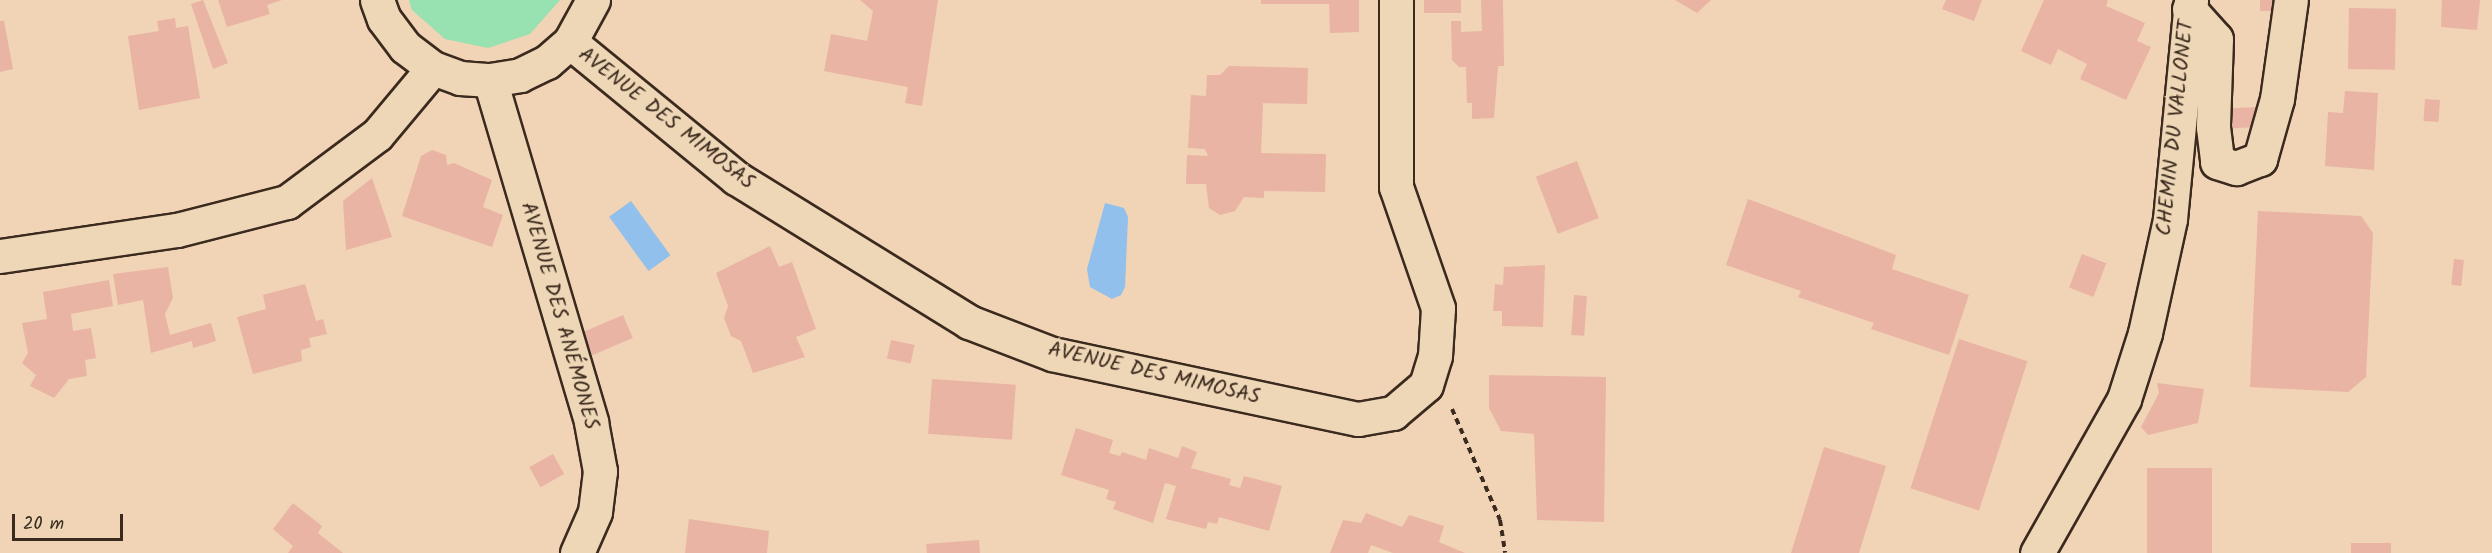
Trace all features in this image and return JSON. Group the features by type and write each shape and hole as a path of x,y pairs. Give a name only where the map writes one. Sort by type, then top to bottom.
{"street":[{"path":"378,0 384,19 405,47 433,68 460,78 490,80 520,75 547,62 570,42 593,0"},
{"path":"1396,0 1396,187 1438,308 1436,356 1426,385"},
{"path":"2190,4 2216,39 2213,127 2217,162 2236,168 2260,159 2277,99 2291,0"},
{"name":"CHEMIN DU VALLONET","path":"2037,553 2124,399 2145,333 2170,219 2190,4"},
{"name":"AVENUE DES MIMOSAS","path":"570,42 736,178 969,322 1052,354 1358,418 1393,413 1426,385"},
{"path":"0,256 177,230 287,202 377,135 433,68"},
{"name":"AVENUE DES ANÉMONES","path":"490,80 592,432 600,471 595,512 577,553"}],"path":[{"path":"1426,385 1450,403 1500,520 1505,553"}],"green space":[{"path":"409,0 560,0 530,34 488,48 445,39 412,10"}],"water":[{"path":"631,201 670,255 649,271 609,217"},
{"path":"1105,203 1124,208 1128,217 1125,287 1121,295 1112,299 1090,287 1087,269"}],"building":[{"path":"203,0 228,63 213,69 191,4"},
{"path":"218,0 282,0 267,5 270,14 227,27"},
{"path":"860,0 938,0 922,106 905,103 908,87 824,71 831,34 867,41 873,11"},
{"path":"1261,0 1359,0 1359,32 1330,33 1329,4 1261,4"},
{"path":"1424,0 1461,0 1461,13 1424,13"},
{"path":"1481,0 1503,0 1504,66 1498,66 1494,118 1472,119 1472,103 1467,103 1466,67 1459,67 1452,60 1451,21 1461,21 1461,32 1482,31"},
{"path":"1675,0 1711,0 1697,13"},
{"path":"1946,0 1982,0 1974,21 1942,9"},
{"path":"2044,0 2108,0 2106,6 2145,23 2137,41 2151,47 2126,100 2080,79 2087,64 2058,49 2051,65 2021,51"},
{"path":"2260,0 2284,0 2284,11 2260,11"},
{"path":"2442,0 2480,0 2477,30 2441,27"},
{"path":"2349,8 2396,9 2395,70 2348,69"},
{"path":"175,18 176,28 188,26 200,98 139,110 128,36 159,31 157,21"},
{"path":"0,21 4,21 13,69 0,72"},
{"path":"1229,66 1308,68 1307,104 1263,103 1261,153 1326,154 1325,192 1264,191 1264,198 1244,197 1235,211 1220,215 1209,208 1206,184 1186,184 1187,155 1208,156 1205,149 1188,148 1191,95 1206,96 1207,75 1220,75"},
{"path":"2345,91 2378,93 2374,170 2325,166 2328,112 2343,113"},
{"path":"2425,99 2440,100 2438,122 2423,121"},
{"path":"2257,107 2258,127 2233,128 2232,108"},
{"path":"432,150 446,155 447,165 454,163 492,180 483,207 503,215 492,247 402,216 421,156"},
{"path":"1577,161 1599,218 1558,234 1536,177"},
{"path":"372,178 392,237 346,250 343,201"},
{"path":"1748,199 1896,255 1892,269 1969,295 1949,355 1871,329 1874,323 1798,297 1801,291 1726,265"},
{"path":"2258,211 2361,216 2373,233 2366,377 2348,392 2250,387"},
{"path":"770,246 779,267 792,262 816,329 796,337 805,357 753,373 741,341 731,336 724,318 728,306 716,273"},
{"path":"2082,254 2106,263 2093,297 2069,288"},
{"path":"2454,259 2464,260 2461,286 2451,285"},
{"path":"1545,265 1543,327 1502,326 1502,311 1493,311 1495,284 1503,285 1504,267"},
{"path":"168,267 173,298 165,314 170,335 211,323 216,341 193,348 192,341 151,353 143,300 118,305 113,274"},
{"path":"109,280 113,306 71,314 73,331 91,328 96,358 85,360 87,376 69,379 54,398 30,386 36,375 22,363 28,353 22,323 47,319 43,292"},
{"path":"305,284 316,321 323,319 327,334 309,338 311,347 301,350 302,361 253,374 237,317 266,309 263,295"},
{"path":"1574,295 1587,296 1584,336 1571,335"},
{"path":"623,315 633,338 592,355 582,332"},
{"path":"1959,339 2027,361 1979,511 1910,488"},
{"path":"891,340 914,345 911,364 887,359"},
{"path":"1489,375 1606,377 1604,522 1537,520 1534,434 1501,431 1489,408"},
{"path":"932,379 1016,385 1012,440 928,434"},
{"path":"2157,383 2204,389 2198,423 2148,435 2141,427 2159,393"},
{"path":"1076,428 1113,440 1109,453 1120,456 1122,452 1146,460 1149,448 1178,458 1182,446 1197,452 1191,468 1231,479 1229,485 1240,488 1244,476 1282,486 1269,531 1219,517 1217,524 1208,522 1206,529 1166,519 1176,486 1165,483 1153,523 1113,509 1116,502 1106,499 1109,490 1061,475"},
{"path":"1824,447 1886,466 1859,553 1791,553"},
{"path":"553,454 564,474 541,487 529,467"},
{"path":"2147,468 2212,468 2212,553 2147,553"},
{"path":"293,503 322,526 318,533 343,553 288,553 293,546 273,529"},
{"path":"1366,513 1402,527 1409,515 1444,526 1439,542 1465,553 1393,553 1371,545 1368,553 1330,553 1343,520 1361,523"},
{"path":"689,519 769,531 767,553 685,553"},
{"path":"979,540 980,553 927,553 926,544"},
{"path":"2351,543 2391,543 2391,553 2351,553"}]}
